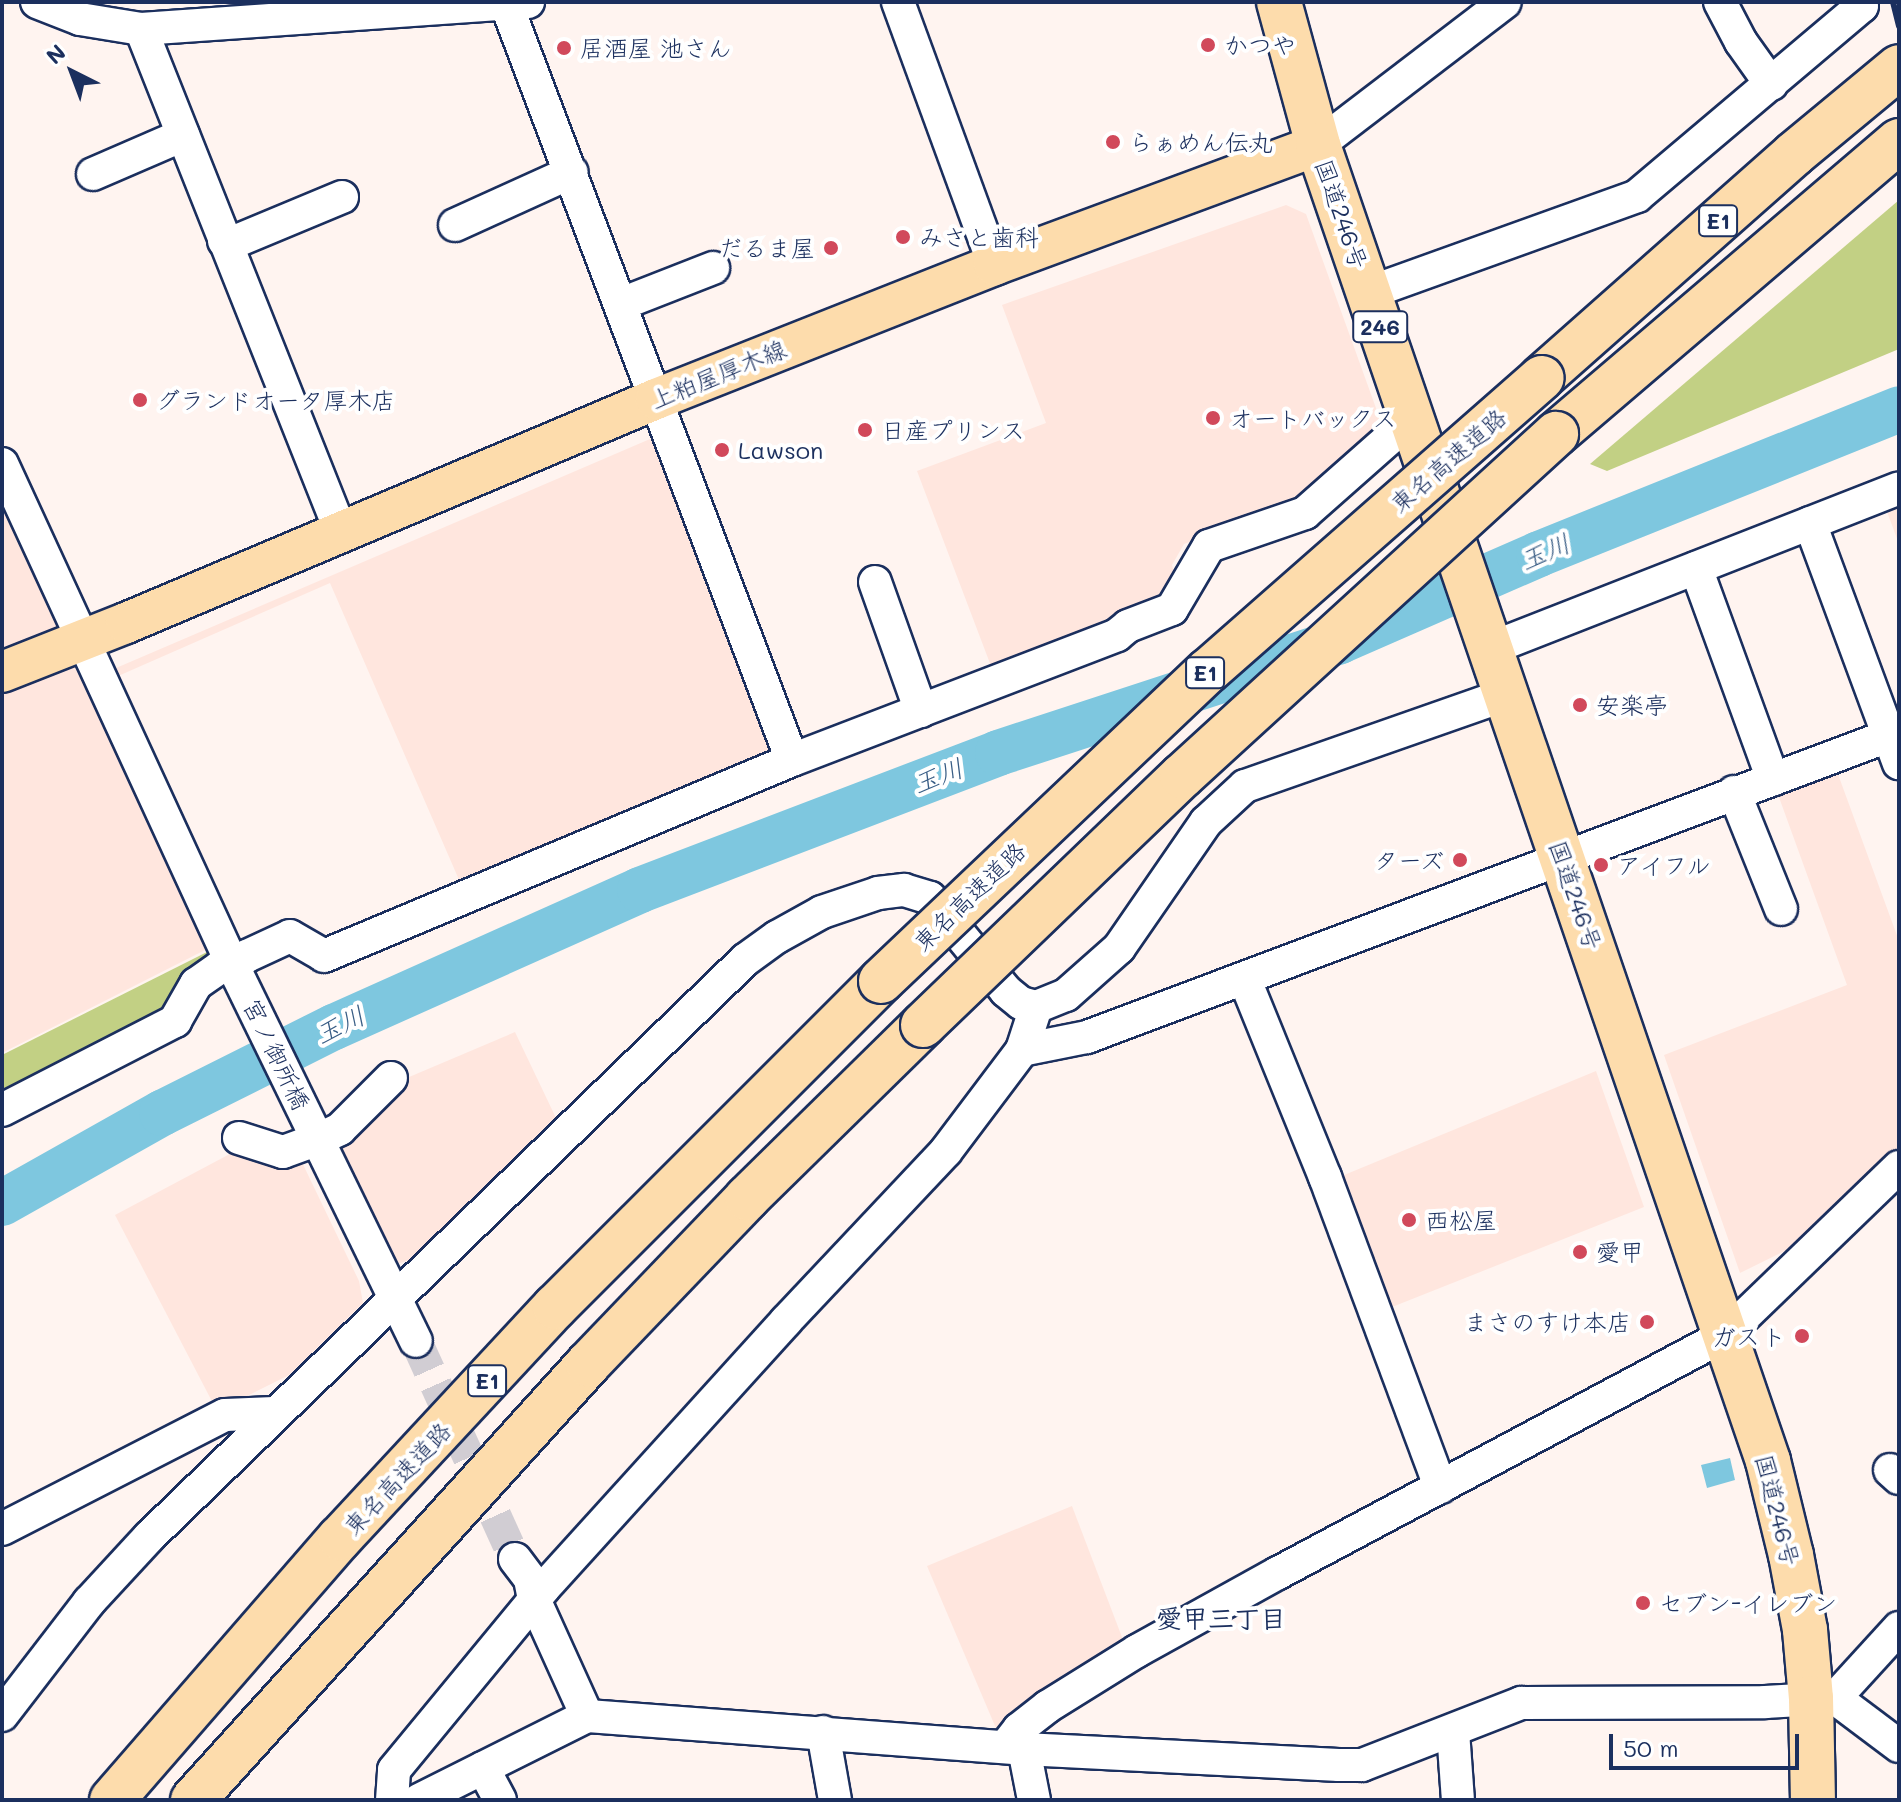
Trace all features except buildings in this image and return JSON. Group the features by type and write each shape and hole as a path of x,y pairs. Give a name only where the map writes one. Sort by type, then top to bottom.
{"highway":[{"name":"国道246号","path":"1279,2 1318,145 1768,1461 1823,1698 1813,1800"},
{"name":"東名高速道路","path":"112,1800 340,1538 555,1307 881,981 1208,671 1794,154 1899,67"},
{"name":"E1","path":"193,1800 588,1364 747,1198 923,1025 1182,776 1556,434 1899,141"}],"main road":[{"name":"上粕屋厚木線","path":"2,701 86,644 126,623 341,532 656,399 994,265 1318,145"},
{"name":"上粕屋厚木線","path":"2,672 86,644"}],"street":[{"path":"37,2 80,19 141,29 250,13 518,4 572,172 792,760"},
{"path":"898,2 994,265"},
{"path":"1318,145 1505,2"},
{"path":"1720,2 1741,42 1771,84"},
{"path":"1368,293 1637,196 1862,6 1861,2"},
{"path":"141,29 341,532"},
{"path":"93,174 183,135"},
{"path":"455,225 572,172"},
{"path":"224,241 234,242 342,197"},
{"path":"621,304 713,268"},
{"path":"2,1110 175,1021 196,984 220,967 236,972 247,956 290,936 324,956 792,760 1117,635 1128,626 1172,609 1209,546 1305,513 1401,428 1404,401"},
{"name":"宮ノ御所橋","path":"2,464 236,972 416,1341"},
{"path":"1486,643 1696,568 1899,488"},
{"path":"1022,1050 1087,1037 1245,980 1734,792 1896,743 1810,523"},
{"path":"1696,568 1773,779"},
{"path":"875,582 921,711"},
{"path":"2,1715 89,1602 274,1413 395,1300 745,960 777,937 822,912 878,893 904,890 930,898 1006,991 1021,1003 1036,1007 1066,995 1119,948 1206,822 1245,786 1505,695"},
{"path":"1734,792 1781,909"},
{"path":"1245,980 1325,1177 1440,1487"},
{"path":"392,1800 394,1770 534,1599 786,1321 946,1151 1022,1050 1036,1007"},
{"path":"239,1138 283,1152 316,1134 340,1129 391,1078"},
{"path":"1034,1800 1015,1748 1019,1729 1047,1707 1137,1651 1725,1335 1899,1167"},
{"path":"2,1529 225,1415 274,1413"},
{"path":"515,1559 530,1579 534,1599 587,1716"},
{"path":"1823,1698 1899,1628"},
{"path":"419,1800 587,1716 1015,1748 1362,1765 1521,1703 1765,1702 1823,1698 1899,1746"},
{"path":"1453,1731 1458,1800"},
{"path":"823,1732 835,1800"},
{"path":"483,1768 500,1800"}],"shaded area":[{"path":"1286,205 1306,214 1381,422 1378,434 1304,499 1184,544 1172,565 1176,580 1168,598 994,674 917,471 1046,423 1002,305"},
{"path":"664,433 780,751 463,889 330,583 93,687 209,948 2,1053 2,499 88,680"},
{"path":"1899,495 1899,544 1883,501"},
{"path":"1835,766 1899,941 1899,1151 1799,1244 1740,1273 1664,1055 1847,985 1776,789"},
{"path":"515,1032 556,1118 410,1260 400,1263 389,1259 333,1137 395,1083"},
{"path":"1596,1071 1644,1207 1382,1311 1332,1180"},
{"path":"243,1147 298,1154 359,1281 363,1303 289,1375 217,1411 115,1215"},
{"path":"1072,1506 1125,1645 998,1733 927,1566"}],"green space":[{"path":"1899,200 1899,349 1607,471 1590,464"},
{"path":"211,950 217,965 178,1010 2,1097 2,1055"}],"water":[{"path":"1730,1458 1735,1480 1707,1488 1701,1465"}],"waterway":[{"name":"玉川","path":"2,1203 162,1113 334,1027 640,890 998,753 1340,641 1539,554 1899,409"}],"tunnel":[{"path":"416,1341 515,1559"}],"railway":[{"path":"1893,2 1899,26"}],"place":[{"name":"かつや","path":"1208,45"},
{"name":"居酒屋 池さん","path":"564,48"},
{"name":"らぁめん伝丸","path":"1113,142"},
{"name":"みさと歯科","path":"903,237"},
{"name":"だるま屋","path":"831,248"},
{"name":"グランドオータ厚木店","path":"140,400"},
{"name":"オートバックス","path":"1213,418"},
{"name":"日産プリンス","path":"865,430"},
{"name":"Lawson","path":"722,450"},
{"name":"安楽亭","path":"1580,705"},
{"name":"ターズ","path":"1460,860"},
{"name":"アイフル","path":"1601,865"},
{"name":"西松屋","path":"1409,1220"},
{"name":"愛甲","path":"1580,1252"},
{"name":"まさのすけ本店","path":"1647,1322"},
{"name":"ガスト","path":"1802,1336"},
{"name":"セブン-イレブン","path":"1643,1603"}],"district":[{"name":"愛甲三丁目","path":"1221,1619"}]}
